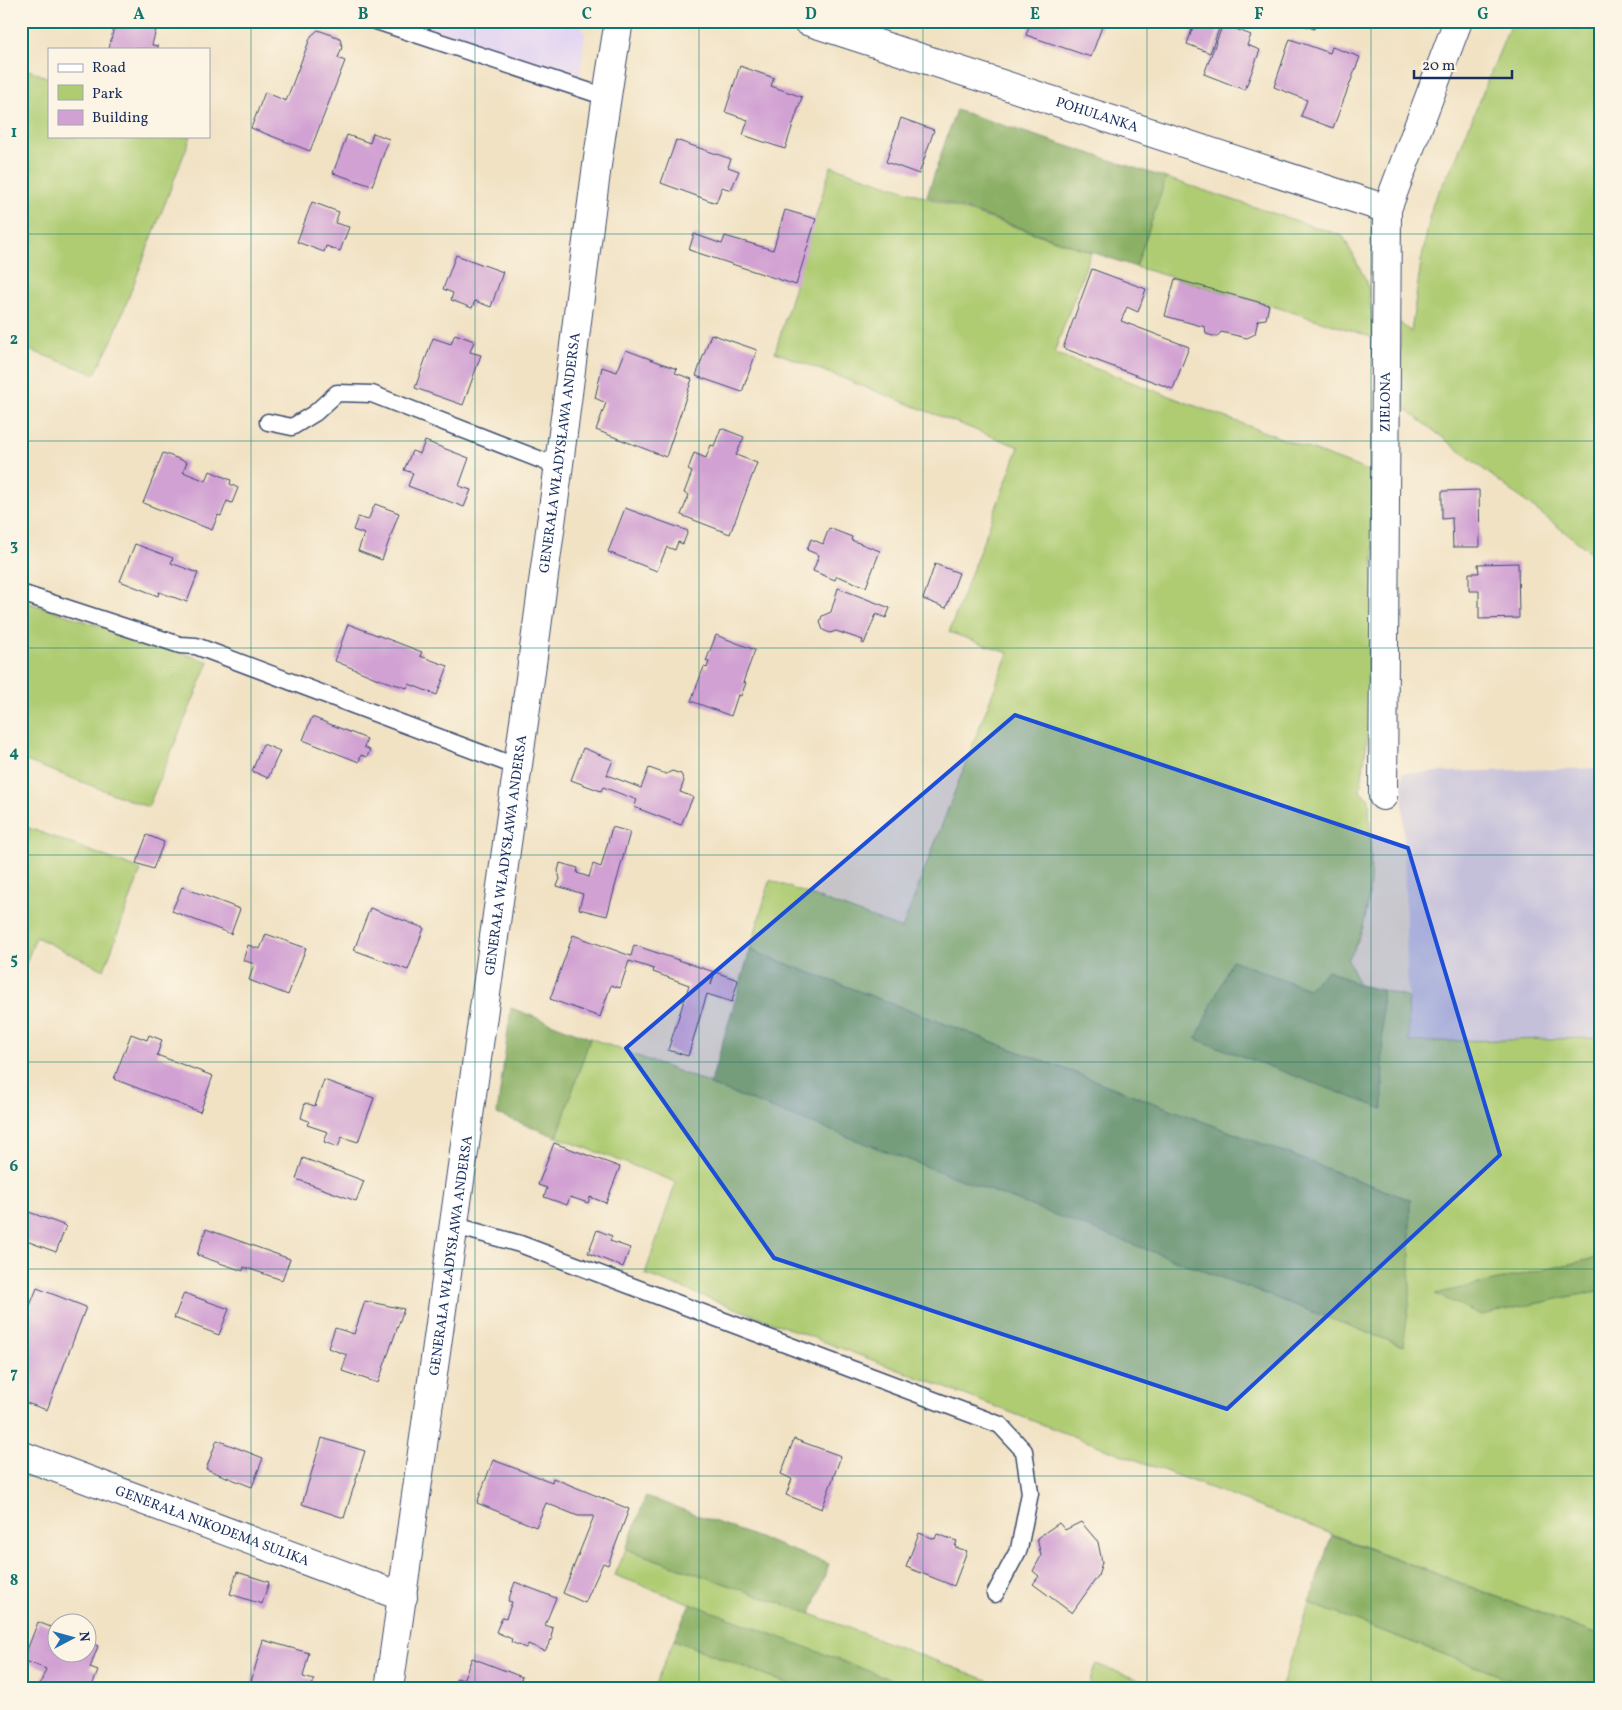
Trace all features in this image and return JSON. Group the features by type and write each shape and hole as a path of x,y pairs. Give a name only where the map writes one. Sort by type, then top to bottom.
{"street":[{"name":"GENERAŁA WŁADYSŁAWA ANDERSA","path":"389,1689 456,1226 559,467 606,97 619,21"},
{"name":"POHULANKA","path":"807,21 857,28 1387,209"},
{"name":"ZIELONA","path":"1383,796 1387,209 1458,21"},
{"name":"GENERAŁA NIKODEMA SULIKA","path":"21,1454 403,1597"}],"lane":[{"path":"376,21 606,97"},
{"path":"268,422 292,427 315,412 337,394 372,394 559,467"},
{"path":"21,593 180,645 196,646 518,767"},
{"path":"456,1226 529,1247 1000,1425 1024,1451 1030,1493 1018,1549 995,1594"}],"highlighted area":[{"path":"1015,715 1408,848 1500,1155 1227,1409 774,1258 626,1048"}],"shaded area":[{"path":"409,21 579,21 585,35 579,79"},
{"path":"1601,768 1601,1038 1409,1042 1402,773"}],"green space":[{"path":"1512,21 1601,21 1601,560 1403,407 1399,322 1411,332 1421,262 1433,202 1454,163"},
{"path":"21,67 48,78 48,138 190,138 112,340 95,374 21,347"},
{"path":"956,110 1166,178 1136,267 927,196"},
{"path":"831,166 1091,252 1054,353 1374,473 1372,704 1360,792 1369,799 1370,882 1364,923 1358,942 1348,960 1359,985 1329,970 1308,989 1232,961 1382,1109 1382,990 1408,998 1409,1042 1601,1038 1601,1257 1436,1294 1482,1314 1601,1290 1601,1636 645,1274 676,1182 557,1137 590,1038 1403,1346 1410,1200 750,950 770,880 902,929 1008,653 949,632 1019,447 775,352"},
{"path":"1166,178 1343,236 1367,282 1375,338 1136,267"},
{"path":"21,600 209,662 148,807 21,759"},
{"path":"21,825 141,870 104,970 36,937 21,976"},
{"path":"750,950 1410,1200 1410,1299 1403,1346 710,1085"},
{"path":"1232,960 1308,989 1328,970 1359,985 1382,990 1383,1109 1196,1039"},
{"path":"511,1008 590,1038 557,1137 497,1114"},
{"path":"1601,1257 1601,1290 1482,1315 1435,1294"},
{"path":"646,1496 829,1564 811,1614 626,1549"},
{"path":"1332,1535 1601,1636 1601,1689 1535,1689 1309,1603"},
{"path":"626,1549 811,1614 1011,1689 915,1689 615,1575"},
{"path":"690,1603 913,1689 802,1689 674,1640"},
{"path":"1309,1603 1535,1689 1281,1689"},
{"path":"674,1640 802,1689 653,1689"},
{"path":"1096,1664 1163,1689 1087,1689"}],"building":[{"path":"137,21 157,26 152,45 158,46 158,48 109,48 115,22 135,27"},
{"path":"1031,21 1104,21 1091,57 1026,35"},
{"path":"1195,21 1222,21 1210,53 1187,44"},
{"path":"1293,21 1317,21 1314,29"},
{"path":"1223,24 1251,35 1247,45 1260,50 1245,90 1204,74"},
{"path":"318,30 340,38 342,47 338,58 345,61 310,151 251,128 265,92 286,101 311,36"},
{"path":"1290,39 1330,53 1332,47 1360,57 1333,128 1301,116 1307,100 1274,87"},
{"path":"740,66 774,78 771,86 802,97 785,149 743,135 748,120 725,112"},
{"path":"901,118 934,130 919,174 886,162"},
{"path":"373,133 389,139 372,186 333,173 347,135 370,143"},
{"path":"676,140 731,159 728,167 739,171 731,190 722,187 716,203 661,183"},
{"path":"312,202 339,212 335,223 349,227 340,251 326,246 324,252 297,242"},
{"path":"785,210 816,219 796,285 689,250 694,234 722,244 725,236 773,250"},
{"path":"456,255 503,272 491,307 475,301 472,308 451,300 453,293 443,289"},
{"path":"1092,269 1146,289 1138,312 1127,307 1121,321 1189,347 1173,389 1063,348"},
{"path":"1175,279 1269,305 1266,319 1258,320 1255,334 1247,338 1221,332 1217,337 1206,334 1205,327 1165,316"},
{"path":"455,334 474,341 470,352 481,355 463,405 415,388 433,338 451,344"},
{"path":"711,334 757,350 742,392 696,376"},
{"path":"626,350 677,369 675,373 692,379 666,457 596,430 606,403 595,398 602,367 617,372"},
{"path":"721,428 744,437 736,455 757,463 730,534 681,515 689,495 684,493 692,472 688,470 694,453 706,458 711,445 714,446"},
{"path":"425,441 469,458 459,486 471,490 464,507 408,486 413,473 404,470 412,451 420,454"},
{"path":"163,453 187,462 183,472 206,481 210,471 231,480 230,484 238,488 232,503 227,501 221,516 218,515 212,530 143,503"},
{"path":"1479,490 1480,547 1453,547 1452,518 1442,519 1442,491"},
{"path":"375,504 399,513 382,560 358,551 364,534 353,530 358,517 368,520"},
{"path":"625,508 688,531 683,544 678,542 675,550 667,547 657,571 608,552"},
{"path":"829,528 852,537 851,540 880,551 866,587 837,576 835,580 813,571 819,555 807,550 811,539 823,544"},
{"path":"135,544 173,558 171,563 198,573 187,602 159,592 158,596 120,581"},
{"path":"1518,563 1519,618 1479,619 1479,591 1469,591 1469,573 1479,573 1478,564"},
{"path":"935,564 959,573 946,608 923,599"},
{"path":"838,588 890,608 886,618 876,614 864,644 862,643 863,640 836,631 830,633 823,630 820,622 822,616 831,612"},
{"path":"348,624 422,652 420,656 448,666 437,695 409,684 407,688 378,679 335,661"},
{"path":"716,635 755,650 743,682 746,683 741,696 738,695 731,716 691,701 704,667 707,668 709,662 706,661"},
{"path":"312,717 367,739 364,747 370,750 367,757 361,755 359,762 303,740"},
{"path":"263,744 280,751 268,778 252,771"},
{"path":"583,748 613,760 607,775 641,788 649,768 666,774 672,771 681,774 684,781 680,792 693,797 681,825 634,807 637,800 603,787 601,791 571,780"},
{"path":"612,827 630,832 607,916 579,909 583,894 557,886 560,879 558,871 560,863 578,868 577,873 589,877 593,864 601,867"},
{"path":"147,835 164,842 153,869 136,863"},
{"path":"182,887 240,909 231,934 172,911"},
{"path":"370,908 424,928 408,970 354,950"},
{"path":"266,934 306,948 288,995 249,980 254,964 243,960 248,945 260,949"},
{"path":"573,935 631,956 634,945 714,972 711,985 715,972 738,980 732,1002 707,994 688,1056 668,1050 689,985 653,972 654,969 629,961 620,988 611,985 600,1017 550,999"},
{"path":"131,1034 147,1040 149,1035 162,1040 157,1055 213,1076 200,1112 114,1079"},
{"path":"324,1080 374,1098 358,1142 342,1137 338,1147 324,1142 328,1132 307,1125 309,1121 301,1118 305,1103 315,1106"},
{"path":"554,1143 620,1167 606,1203 590,1197 588,1203 570,1197 567,1205 544,1197 547,1188 538,1185"},
{"path":"303,1158 364,1181 356,1201 296,1179"},
{"path":"21,1209 66,1226 56,1252 21,1239"},
{"path":"206,1229 290,1259 282,1280 244,1267 243,1271 197,1255"},
{"path":"597,1230 612,1236 610,1241 630,1248 623,1267 588,1253"},
{"path":"37,1288 86,1307 47,1410 21,1401 21,1328"},
{"path":"184,1293 229,1309 219,1335 174,1318"},
{"path":"365,1301 404,1309 378,1383 342,1371 347,1355 328,1348 335,1328 354,1334"},
{"path":"322,1438 365,1451 344,1518 302,1504"},
{"path":"794,1439 841,1456 822,1509 786,1495 792,1479 781,1474"},
{"path":"217,1440 263,1458 252,1487 206,1469"},
{"path":"493,1460 552,1482 553,1478 629,1509 608,1565 603,1563 585,1603 563,1593 594,1516 578,1516 546,1503 536,1527 477,1503"},
{"path":"1081,1522 1098,1542 1102,1562 1098,1576 1072,1613 1033,1584 1039,1576 1033,1571 1041,1556 1037,1538 1059,1523 1065,1530"},
{"path":"919,1533 935,1539 937,1534 957,1541 955,1547 967,1551 954,1586 906,1567"},
{"path":"237,1572 269,1582 262,1604 230,1594"},
{"path":"515,1582 556,1598 545,1625 553,1628 552,1638 545,1651 528,1644 526,1648 511,1642 512,1639 496,1632 502,1617 506,1618 512,1602 508,1601"},
{"path":"38,1622 48,1626 48,1662 92,1662 90,1668 98,1671 92,1686 99,1689 39,1687 46,1669 23,1660"},
{"path":"263,1640 309,1653 303,1677 314,1680 311,1689 249,1689"},
{"path":"472,1658 522,1677 517,1689 452,1689 457,1678 463,1680"}]}
